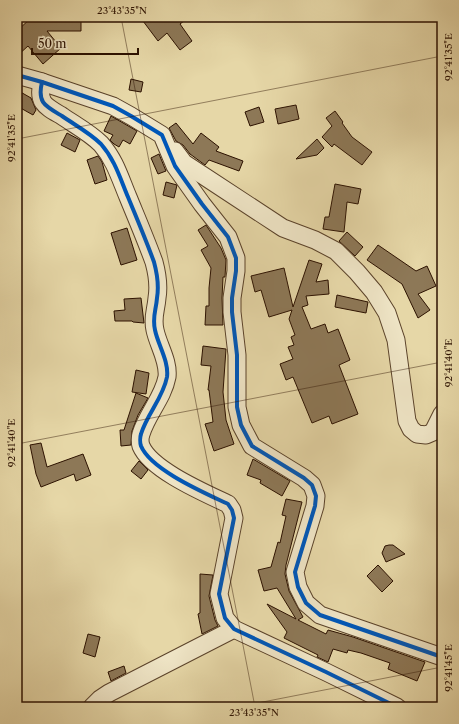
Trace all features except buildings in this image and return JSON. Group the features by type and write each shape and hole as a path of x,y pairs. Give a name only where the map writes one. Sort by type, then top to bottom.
{"street":[{"path":"17,75 113,106 162,135 184,163 283,228 315,240 336,251 358,272 374,292 387,313 396,340 407,421 411,429 417,434 426,435 433,432 442,414"},
{"path":"42,82 39,93 42,101 47,107 83,130 100,143 113,159 145,238 158,281 157,298 153,315 155,331 161,347 167,375 164,389 141,435 141,445 145,452 157,464 176,478 228,504 232,510 234,518 219,594 225,618 234,629 397,707"},
{"path":"162,135 175,166 228,237 236,258 232,312 237,355 237,407 241,425 252,446 304,478 312,485 316,496 295,572 298,587 306,603 320,615 442,657"},
{"path":"92,707 109,693 234,629"}],"cycle path":[{"path":"17,75 113,106 162,135 175,166 228,237 236,258 232,312 237,355 237,407 241,425 252,446 304,478 312,485 316,496 315,506 295,572 298,587 306,603 320,615 442,657"},
{"path":"42,82 41,95 44,103 92,136 101,144 110,156 120,176 154,262 158,289 154,325 156,336 163,353 167,377 162,392 144,427 140,440 141,446 147,455 167,472 193,487 228,504 232,510 234,518 219,594 225,618 234,629 397,707"}]}
